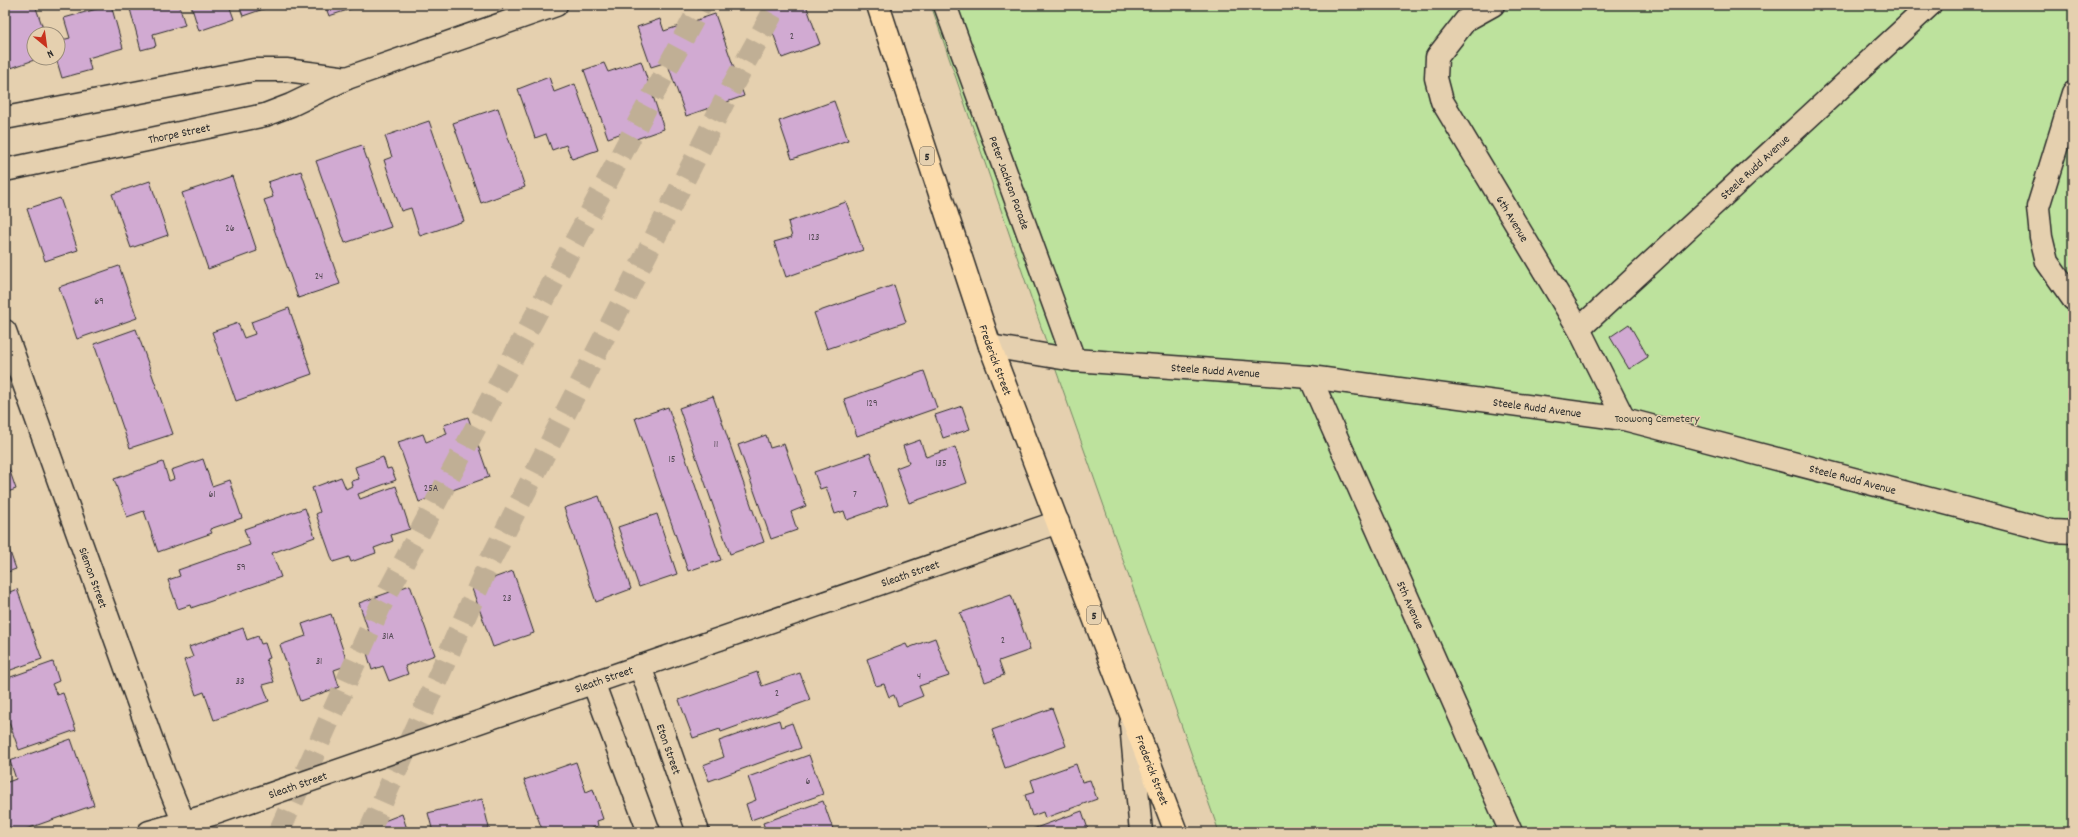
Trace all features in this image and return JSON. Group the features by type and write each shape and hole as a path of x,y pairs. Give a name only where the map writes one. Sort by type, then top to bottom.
{"highway":[{"name":"Frederick Street","path":"878,5 990,346 1130,708 1176,832"}],"street":[{"name":"Thorpe Street","path":"5,170 259,116 286,107 347,78 411,57 556,5"},
{"name":"Peter Jackson Parade","path":"945,5 1074,360"},
{"path":"1464,12 1493,5"},
{"name":"Steele Rudd Avenue","path":"1579,329 1930,5"},
{"name":"6th Avenue","path":"1464,12 1437,56 1436,78 1442,101 1579,329 1624,419"},
{"name":"Thorpe Street","path":"5,118 254,70 286,70 347,78"},
{"path":"2073,93 2038,207 2041,237 2047,262 2073,299"},
{"name":"Siemon Street","path":"5,331 164,774 186,829"},
{"name":"Steele Rudd Avenue","path":"990,346 1074,360 1310,377 1624,419 2052,531 2073,532"},
{"name":"5th Avenue","path":"1310,377 1511,832"},
{"name":"Sleath Street","path":"149,832 186,829 593,682 1058,522"},
{"name":"Eton Street","path":"640,666 698,832"},
{"path":"593,682 649,832"},
{"name":"Frederick Street","path":"1130,708 1141,832"}],"green space":[{"name":"Toowong Cemetery","path":"931,5 2073,5 2073,832 1219,832 1051,356"}],"building":[{"path":"5,5 35,5 42,26 26,26 26,63 11,68 5,51"},
{"path":"111,5 123,48 88,58 91,70 62,78 58,66 66,66 66,39 70,38 64,18"},
{"path":"129,5 179,5 185,25 153,34 156,46 141,50"},
{"path":"191,5 229,5 234,19 199,31"},
{"path":"239,5 275,5 243,16"},
{"path":"325,5 363,5 329,16"},
{"path":"763,5 806,5 820,44 782,58"},
{"path":"715,14 744,96 686,116 667,62 651,67 637,27 660,19 664,31"},
{"path":"641,61 664,129 625,143 622,133 608,138 584,70 604,63 608,72"},
{"path":"549,77 554,92 575,84 598,150 572,159 566,145 552,150 546,134 535,138 518,89"},
{"path":"834,101 848,140 792,159 779,121"},
{"path":"498,108 525,187 481,203 453,123"},
{"path":"429,121 464,221 420,236 411,208 401,211 384,160 392,157 385,136"},
{"path":"362,145 391,227 345,243 316,161"},
{"path":"301,171 340,284 298,298 264,200 273,197 268,182"},
{"path":"232,176 257,251 208,269 182,193"},
{"path":"150,181 168,235 131,248 112,194"},
{"path":"60,198 78,250 45,261 27,209"},
{"path":"846,202 863,250 786,277 774,242 792,237 788,222"},
{"path":"119,266 137,318 77,339 59,287"},
{"path":"894,285 906,322 827,349 814,313"},
{"path":"289,308 312,374 236,401 212,332 238,323 244,338 255,334 251,322"},
{"path":"1629,324 1648,357 1629,369 1610,337"},
{"path":"136,329 173,434 130,448 94,344"},
{"path":"924,371 937,408 857,436 844,399"},
{"path":"713,396 764,542 730,554 679,408"},
{"path":"962,406 970,429 943,438 935,415"},
{"path":"668,407 721,560 688,571 635,418"},
{"path":"468,417 489,477 419,502 398,442 423,434 426,442 447,434 444,425"},
{"path":"766,435 770,448 784,444 806,506 791,512 797,530 771,539 738,445"},
{"path":"920,440 926,457 955,447 967,483 909,503 896,468 909,463 903,446"},
{"path":"870,453 888,505 847,520 844,511 835,514 826,487 820,489 814,472"},
{"path":"5,457 16,489 5,493"},
{"path":"383,457 387,469 391,468 396,480 358,494 360,499 396,486 410,529 391,535 393,541 374,548 376,553 351,562 349,557 333,562 316,514 320,512 312,488 341,477 346,489 352,486 351,481 359,479 355,467"},
{"path":"203,459 212,486 229,480 242,518 210,529 212,533 158,552 144,511 127,517 114,479 163,462 169,481 174,479 171,470"},
{"path":"599,496 631,589 596,602 564,508"},
{"path":"305,508 315,537 272,553 281,577 191,608 190,605 178,609 168,580 180,576 178,570 250,545 244,529"},
{"path":"657,514 677,574 639,587 618,527"},
{"path":"5,538 16,569 5,573"},
{"path":"513,571 534,633 493,647 471,586"},
{"path":"410,585 435,655 405,666 408,674 389,681 383,666 372,670 364,643 372,641 359,603"},
{"path":"17,589 42,659 5,672 5,594"},
{"path":"1011,595 1030,650 999,661 1004,675 985,682 960,613"},
{"path":"331,614 348,665 334,670 339,687 300,701 280,645 306,636 302,624"},
{"path":"243,628 247,640 258,636 261,644 265,643 270,658 266,659 274,682 263,685 269,701 214,720 204,692 196,695 184,660 193,657 189,647"},
{"path":"935,638 949,676 919,686 923,696 898,706 894,695 889,697 884,684 876,686 867,659 906,644 908,648"},
{"path":"53,662 59,681 52,684 57,695 63,693 76,730 19,750 7,717 5,718 5,679"},
{"path":"757,672 762,686 800,673 810,700 721,732 720,729 693,738 679,700"},
{"path":"1052,708 1066,746 1005,768 992,730"},
{"path":"779,720 781,727 792,723 801,748 709,781 703,765 724,757 719,741"},
{"path":"71,739 94,805 18,832 11,832 5,816 5,783 16,779 10,761"},
{"path":"809,755 823,794 751,820 746,804 756,800 748,777"},
{"path":"576,762 586,792 593,789 603,819 597,821 598,826 581,832 543,832 524,780"},
{"path":"1076,764 1082,782 1090,780 1097,799 1045,818 1043,812 1032,816 1025,795 1035,792 1031,780"},
{"path":"482,799 490,832 433,832 428,813"},
{"path":"823,801 834,832 766,832 763,823"},
{"path":"1082,811 1089,832 1034,832 1033,829"},
{"path":"402,814 408,832 376,832 374,825"}],"tunnel":[{"path":"279,832 380,607 701,5"},
{"path":"369,832 489,563 729,92 777,5"}]}
